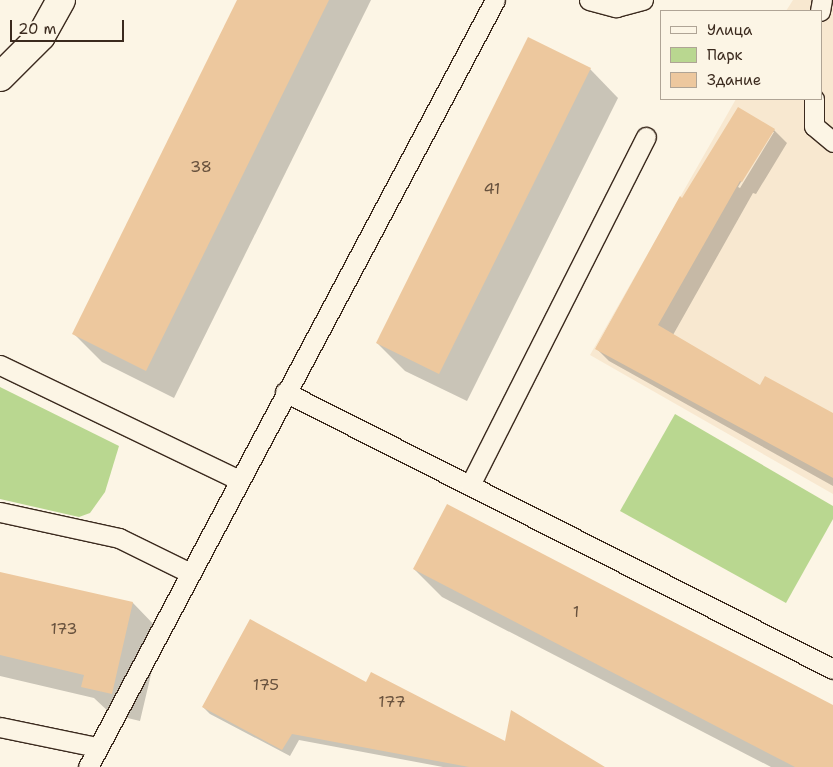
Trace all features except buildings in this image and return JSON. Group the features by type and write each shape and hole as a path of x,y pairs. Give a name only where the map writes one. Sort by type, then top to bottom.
{"street":[{"path":"0,77 41,36 61,0"}],"lane":[{"path":"88,767 285,392 495,0"},
{"path":"589,0 616,6 643,0"},
{"path":"814,100 814,126 833,142"},
{"path":"470,485 646,137"},
{"path":"0,365 239,480"},
{"path":"285,392 833,669"},
{"path":"0,512 119,538 190,573"},
{"path":"0,727 97,747"}],"shaded area":[{"path":"793,0 833,0 833,494 590,355 735,100 823,100 823,10 787,10"}],"green space":[{"path":"0,387 119,446 105,492 90,513 79,517 0,499"},
{"path":"675,414 833,506 833,519 786,603 620,511"}]}
